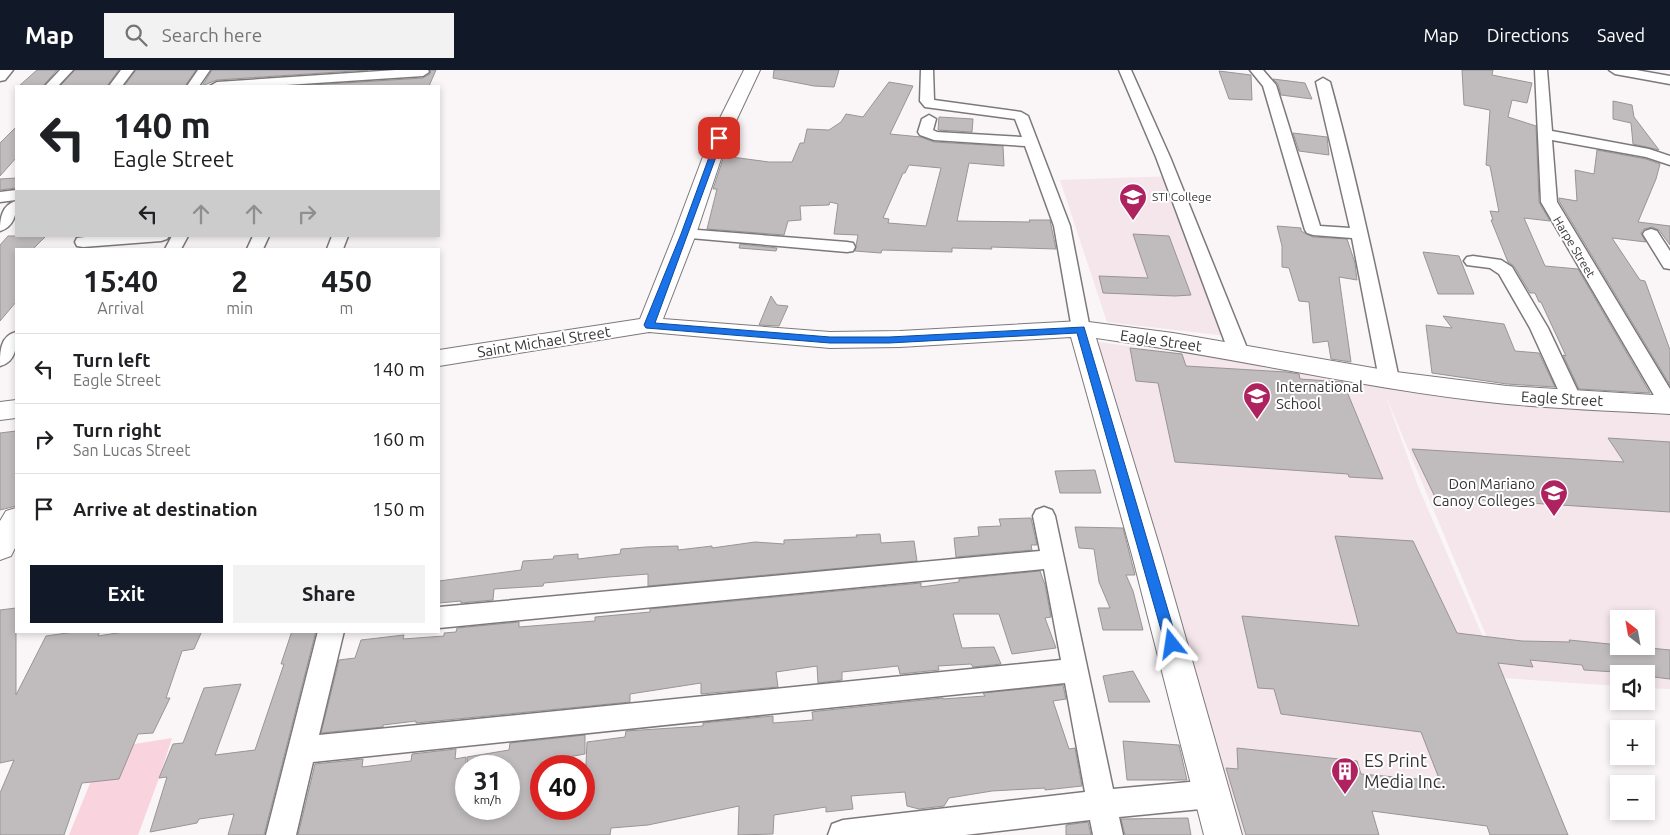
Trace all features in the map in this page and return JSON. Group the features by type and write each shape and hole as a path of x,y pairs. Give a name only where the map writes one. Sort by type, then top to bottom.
{"street":[{"path":"0,77 7,70"},
{"path":"52,85 68,70"},
{"path":"116,85 128,70"},
{"path":"194,85 204,70"},
{"path":"269,85 276,70"},
{"path":"649,325 685,234 719,138 752,70"},
{"path":"927,70 927,101 930,104 1021,116 1062,226 1081,330 1147,555 1223,835"},
{"path":"1125,70 1163,157 1239,353"},
{"path":"1256,70 1269,85 1313,230 1359,234"},
{"name":"Harpe Street","path":"1541,70 1548,192 1551,207 1669,404"},
{"path":"1615,70 1670,80"},
{"path":"269,85 335,78 397,77 422,72"},
{"path":"1324,82 1336,126 1389,379"},
{"path":"929,119 925,132 934,136 1030,142"},
{"path":"1545,134 1668,156"},
{"path":"0,197 15,195"},
{"path":"0,226 15,207"},
{"path":"685,234 847,247"},
{"path":"1651,234 1670,264"},
{"path":"83,242 148,237"},
{"path":"1473,261 1495,264 1506,271 1539,328 1572,400"},
{"name":"Eagle Street","path":"649,325 830,340 889,340 1081,330 1173,342 1389,379 1507,395 1669,404"},
{"name":"Saint Michael Street","path":"440,358 649,325"},
{"path":"0,360 15,339"},
{"path":"0,411 15,409"},
{"path":"1044,516 1108,835"},
{"path":"0,548 15,521"},
{"path":"440,618 1054,559"},
{"path":"281,835 331,633"},
{"path":"302,750 1076,670"},
{"path":"843,835 1103,804 1211,794"}],"shaded area":[{"name":"STI College","path":"1174,176 1236,337 1107,322 1060,180"},
{"path":"1098,342 1380,380 1670,415 1670,689 1655,688 1655,665 1610,665 1610,685 1504,678 1385,394 1418,486 1568,835 1373,811 1378,835 1230,835"},
{"path":"172,738 138,835 69,835 104,749"}],"building":[{"path":"37,70 57,70 44,85 20,85"},
{"path":"75,70 119,70 108,85 61,85"},
{"path":"136,70 196,70 186,85 125,85"},
{"path":"212,70 368,70 217,80 203,85"},
{"path":"430,70 436,70 429,85 312,85 423,78 430,74"},
{"path":"774,70 839,70 834,87 814,86 773,78"},
{"path":"1462,70 1493,70 1492,75 1532,83 1527,103 1512,100 1508,117 1536,126 1539,202 1550,221 1524,218 1545,266 1578,269 1650,393 1579,389 1541,302 1539,302 1535,293 1530,293 1514,266 1508,262 1491,220 1493,220 1490,211 1499,212 1490,166 1486,165 1490,110 1464,105"},
{"path":"1219,71 1251,75 1252,100 1229,99"},
{"path":"1273,79 1305,83 1312,99 1281,95 1278,84"},
{"path":"889,82 913,86 890,134 921,137 934,142 1003,146 1004,166 969,163 957,221 1030,222 1029,220 1050,220 1056,249 991,247 992,249 952,248 952,252 882,250 881,253 855,251 858,235 834,234 838,204 830,202 829,205 800,206 801,220 788,221 784,235 707,229 717,189 713,189 724,156 769,162 792,162 800,143 804,143 807,129 829,130 841,122 846,114 863,117","holes":["909,165 941,168 926,226 888,223 889,219 883,218 903,173 905,173"]},
{"path":"1613,101 1632,105 1634,117 1659,150 1633,144 1631,123 1613,119"},
{"path":"939,117 973,119 972,132 938,130"},
{"path":"15,128 15,159 0,176 0,143"},
{"path":"1293,133 1327,137 1329,155 1299,151"},
{"path":"1597,150 1646,159 1660,164 1656,179 1638,222 1670,226 1670,245 1659,230 1652,227 1644,229 1641,233 1646,242 1612,238 1640,280 1645,281 1670,350 1670,385 1559,201 1559,198 1577,201 1575,170 1594,174"},
{"path":"15,178 15,188 0,190 0,179"},
{"path":"1277,226 1301,228 1301,231 1313,237 1347,239 1355,263 1357,280 1339,277 1351,362 1331,359 1328,341 1313,343 1309,302 1299,301 1289,268 1282,267 1282,246"},
{"path":"1133,234 1169,236 1191,295 1103,293 1099,276 1148,278"},
{"path":"8,236 45,237 34,248 15,248 15,303 0,321 0,245"},
{"path":"740,244 777,248 776,251 739,248"},
{"path":"1423,252 1459,256 1474,294 1438,294"},
{"path":"771,296 777,305 788,306 779,326 759,325"},
{"path":"1443,316 1504,324 1515,351 1539,353 1555,387 1507,384 1432,373 1426,325 1452,328"},
{"name":"International School","path":"1130,348 1182,354 1186,366 1286,372 1299,374 1300,379 1343,382 1383,479 1349,477 1348,474 1175,462 1158,383 1136,381"},
{"path":"15,431 15,506 0,510 0,433"},
{"path":"1608,438 1670,442 1670,512 1435,497 1412,449 1624,462"},
{"path":"1095,470 1101,493 1060,493 1055,471"},
{"path":"1031,518 1037,545 1031,545 1032,550 956,557 954,538 979,536 978,527 1001,526 999,519"},
{"path":"1075,527 1123,528 1135,575 1126,575 1133,591 1143,630 1103,630 1098,608 1110,608 1099,582 1094,549 1079,548"},
{"path":"880,534 881,543 914,541 917,561 648,586 648,574 609,577 544,583 543,586 494,589 493,600 440,603 440,581 521,570 523,561 553,559 554,556 578,554 578,559 620,554 621,549 646,547 678,546 678,550 712,546 712,548 755,542 784,544 784,540 857,537 856,535"},
{"path":"1335,536 1413,541 1457,633 1522,641 1570,642 1569,640 1610,644 1610,655 1655,655 1655,649 1670,650 1670,679 1655,677 1655,665 1610,665 1610,672 1584,670 1582,665 1530,660 1533,667 1498,663 1568,835 1490,835 1487,826 1372,811 1379,835 1246,835 1226,768 1238,769 1237,748 1357,761 1361,774 1440,781 1421,732 1281,714 1274,689 1258,688 1242,616 1359,626"},
{"path":"1040,571 1045,585 1051,617 1045,618 1056,648 1012,654 999,614 953,614 962,648 994,647 1001,664 973,667 971,664 938,666 939,670 900,674 898,666 842,672 842,680 818,683 817,666 776,672 778,687 701,694 701,683 630,694 630,702 416,723 416,721 383,725 383,727 321,733 339,660 355,658 361,640 404,635 403,639 444,636 444,633 456,632 457,628 519,622 519,627 595,621 595,617 650,612 650,609 921,583 921,587 959,582 959,579"},
{"path":"15,608 16,695 46,636 67,633 99,633 98,636 117,633 201,633 194,649 182,651 166,698 170,698 153,733 138,734 119,779 82,783 64,835 0,835 0,793 14,760 0,763 0,610"},
{"path":"291,633 315,633 264,835 228,835 234,814 199,819 197,823 150,832 167,777 159,778 173,744 183,743 204,688 241,684 215,755 255,750 284,664 281,664"},
{"path":"1133,671 1150,702 1109,702 1103,676"},
{"path":"1063,685 1066,699 1053,701 1069,749 1075,748 1082,786 1045,790 1045,788 992,791 949,798 944,806 919,809 907,806 905,792 851,796 853,809 826,812 826,807 774,815 773,834 738,835 739,806 648,825 611,828 610,835 298,835 315,764 363,759 362,767 411,761 412,754 456,749 455,820 520,820 520,755 479,755 509,750 510,743 585,735 585,754 530,755 530,820 595,820 595,755 586,755 587,742 625,737 626,731 703,726 703,723 773,716 773,723 813,720 812,712 943,698 985,696 983,693"},
{"path":"1123,741 1179,745 1187,780 1127,780"},
{"path":"1188,818 1191,835 1125,835 1121,819"},
{"path":"1088,822 1091,835 1066,835 1066,825"}],"place":[{"name":"STI College","path":"1133,221"},
{"name":"International School","path":"1257,420"},
{"name":"Don Mariano Canoy Colleges","path":"1554,517"},
{"name":"ES Print Media Inc.","path":"1345,795"}],"route":[{"path":"719,138 685,234 649,325 830,340 889,340 1081,330 1172,644"}]}
